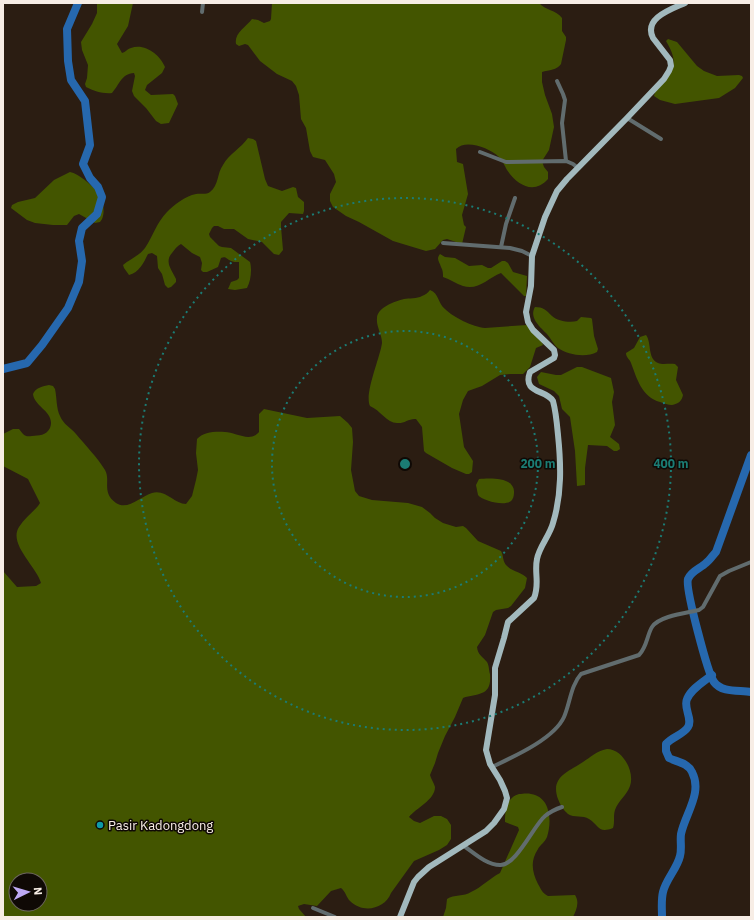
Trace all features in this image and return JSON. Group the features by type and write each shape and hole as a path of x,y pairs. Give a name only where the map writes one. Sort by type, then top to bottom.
{"main road":[{"path":"400,917 414,882 418,877 429,867 486,832 504,809 507,798 505,790 487,757 486,750 495,696 495,668 508,622 534,598 536,594 537,557 553,524 561,481 560,452 554,401 549,396 533,389 528,380 530,372 554,358 555,355 554,350 533,330 528,322 526,312 531,286 532,256 545,217 557,191 664,79 670,68 670,60 652,35 654,23 660,15 682,4"}],"street":[{"path":"202,12 203,3"},
{"path":"557,81 564,94 565,100 562,123 566,161"},
{"path":"627,118 661,138"},
{"path":"480,152 506,162 566,161 578,168"},
{"path":"501,247 506,224 515,198"},
{"path":"443,243 501,247 522,251 532,256"},
{"path":"492,767 519,755 549,734 564,718 575,684 581,674 639,655 643,650 651,627 657,621 699,610 703,607 720,576 751,562"},
{"path":"464,846 484,860 500,865 504,864 514,857 544,816 562,807"},
{"path":"313,908 334,917"}],"green space":[{"path":"97,3 133,3 128,26 117,44 122,53 130,48 142,47 156,54 160,58 165,67 162,73 147,85 145,90 151,95 173,94 175,96 178,104 169,123 161,124 156,121 134,96 132,91 135,76 134,73 123,77 112,93 99,92 86,87 85,84 88,65 82,50 81,42 97,13"},
{"path":"272,3 539,3 557,13 562,18 562,31 566,37 561,64 555,69 542,72 542,82 552,114 554,127 549,150 542,161 548,172 548,179 543,184 537,186 526,186 521,184 511,175 500,158 495,154 478,146 460,146 456,149 457,162 463,164 468,194 462,215 464,225 466,227 462,244 447,239 443,240 435,249 426,251 393,241 346,216 333,207 330,201 330,194 336,182 334,174 325,160 313,157 310,151 306,128 301,119 299,95 296,86 292,81 277,74 260,61 248,45 245,44 239,46 236,44 239,33 252,19 264,23 270,21"},
{"path":"668,39 677,42 697,66 704,71 717,76 739,75 743,78 735,88 719,98 675,104 660,100 654,96 655,93 669,74 674,60 666,41"},
{"path":"248,138 256,141 268,186 282,191 293,187 296,188 298,197 304,202 303,214 289,213 281,222 283,250 279,255 274,254 262,242 248,239 234,229 224,229 214,226 209,234 219,246 231,248 250,262 251,275 247,288 235,290 228,289 231,282 239,278 239,262 233,262 223,257 221,258 218,267 207,272 203,272 201,270 202,263 200,257 192,253 181,244 174,250 169,260 176,279 176,282 171,287 168,288 165,285 162,274 158,268 157,256 152,253 148,254 143,264 136,272 129,275 123,265 145,248 158,225 170,209 188,197 210,192 215,186 221,168"},
{"path":"70,172 77,175 94,188 101,197 104,211 100,222 95,223 79,214 74,216 67,225 35,223 27,220 11,208 12,205 18,202 35,198 54,180"},
{"path":"440,254 445,257 455,258 469,266 482,265 491,268 502,261 505,261 508,263 513,272 527,276 526,296 524,296 501,273 473,287 463,286 443,277 443,271 438,259"},
{"path":"430,290 437,296 445,309 464,321 475,326 485,328 527,325 541,340 543,345 536,348 530,367 523,374 500,375 482,386 468,391 463,400 459,414 464,447 473,461 472,472 469,474 452,468 424,451 422,427 416,419 411,419 402,423 393,422 370,406 369,393 382,343 377,324 378,314 383,308 396,301 420,297"},
{"path":"535,307 542,308 554,318 564,321 577,321 581,317 591,318 598,349 597,352 588,355 577,355 558,348 534,318 533,311"},
{"path":"646,335 652,358 655,361 660,364 675,364 678,367 676,380 683,395 681,401 676,404 672,405 654,400 644,392 627,356 626,353 634,348 640,337"},
{"path":"577,367 582,367 611,378 614,392 612,402 615,425 610,437 619,444 620,449 614,451 607,446 588,445 585,468 585,485 577,486 575,451 570,417 562,409 559,396 554,391 539,384 537,377 541,372 561,375"},
{"path":"49,385 53,386 55,389 61,419 76,434 102,465 107,474 109,495 111,499 121,505 130,504 157,492 162,493 178,502 186,504 192,496 198,470 196,453 197,439 206,433 214,432 229,432 251,437 259,432 259,414 264,409 307,418 340,416 352,428 353,442 351,470 355,491 359,496 372,500 408,503 422,507 443,523 456,527 463,526 478,541 501,551 504,562 507,566 512,570 523,574 527,578 525,588 511,606 493,612 485,635 477,647 479,654 488,665 490,674 489,687 483,693 463,698 445,736 430,775 435,787 434,792 429,800 409,817 420,823 434,816 441,816 447,819 451,825 451,839 447,845 439,850 414,861 384,903 373,908 355,905 350,901 341,888 331,891 317,906 304,904 298,906 306,917 3,917 3,571 17,587 36,586 41,583 17,541 19,527 40,503 28,479 3,466 3,434 13,429 19,429 26,436 42,435 48,431 51,422 50,418 34,399 33,394 37,389"},
{"path":"479,479 500,479 510,483 513,486 514,497 509,502 500,503 489,501 480,497 478,495 476,485"},
{"path":"607,749 613,750 623,757 629,768 631,780 629,789 615,810 613,828 604,830 599,828 587,818 568,814 558,799 556,785 558,780 566,772 597,753"},
{"path":"519,794 538,796 546,805 549,818 549,831 546,839 535,853 533,871 538,884 546,895 575,895 577,904 573,917 443,917 447,899 453,896 468,894 500,873 519,830 518,827 505,822 506,809 511,799"}],"waterway":[{"path":"3,369 27,363 42,345 68,308 79,282 82,261 79,241 82,228 97,214 102,197 98,187 90,178 83,164 90,145 85,101 71,80 68,61 67,29 78,3"},
{"path":"751,455 716,552 707,562 691,574 688,579 690,598 698,631 707,664 714,682 721,688 751,692"},
{"path":"662,917 664,887 679,861 681,851 681,834 692,803 695,788 695,780 692,772 685,765 669,758 666,751 666,744 686,730 689,724 686,706 687,699 694,689 712,675"}],"place":[{"name":"Pasir Kadongdong","path":"100,825"}]}
